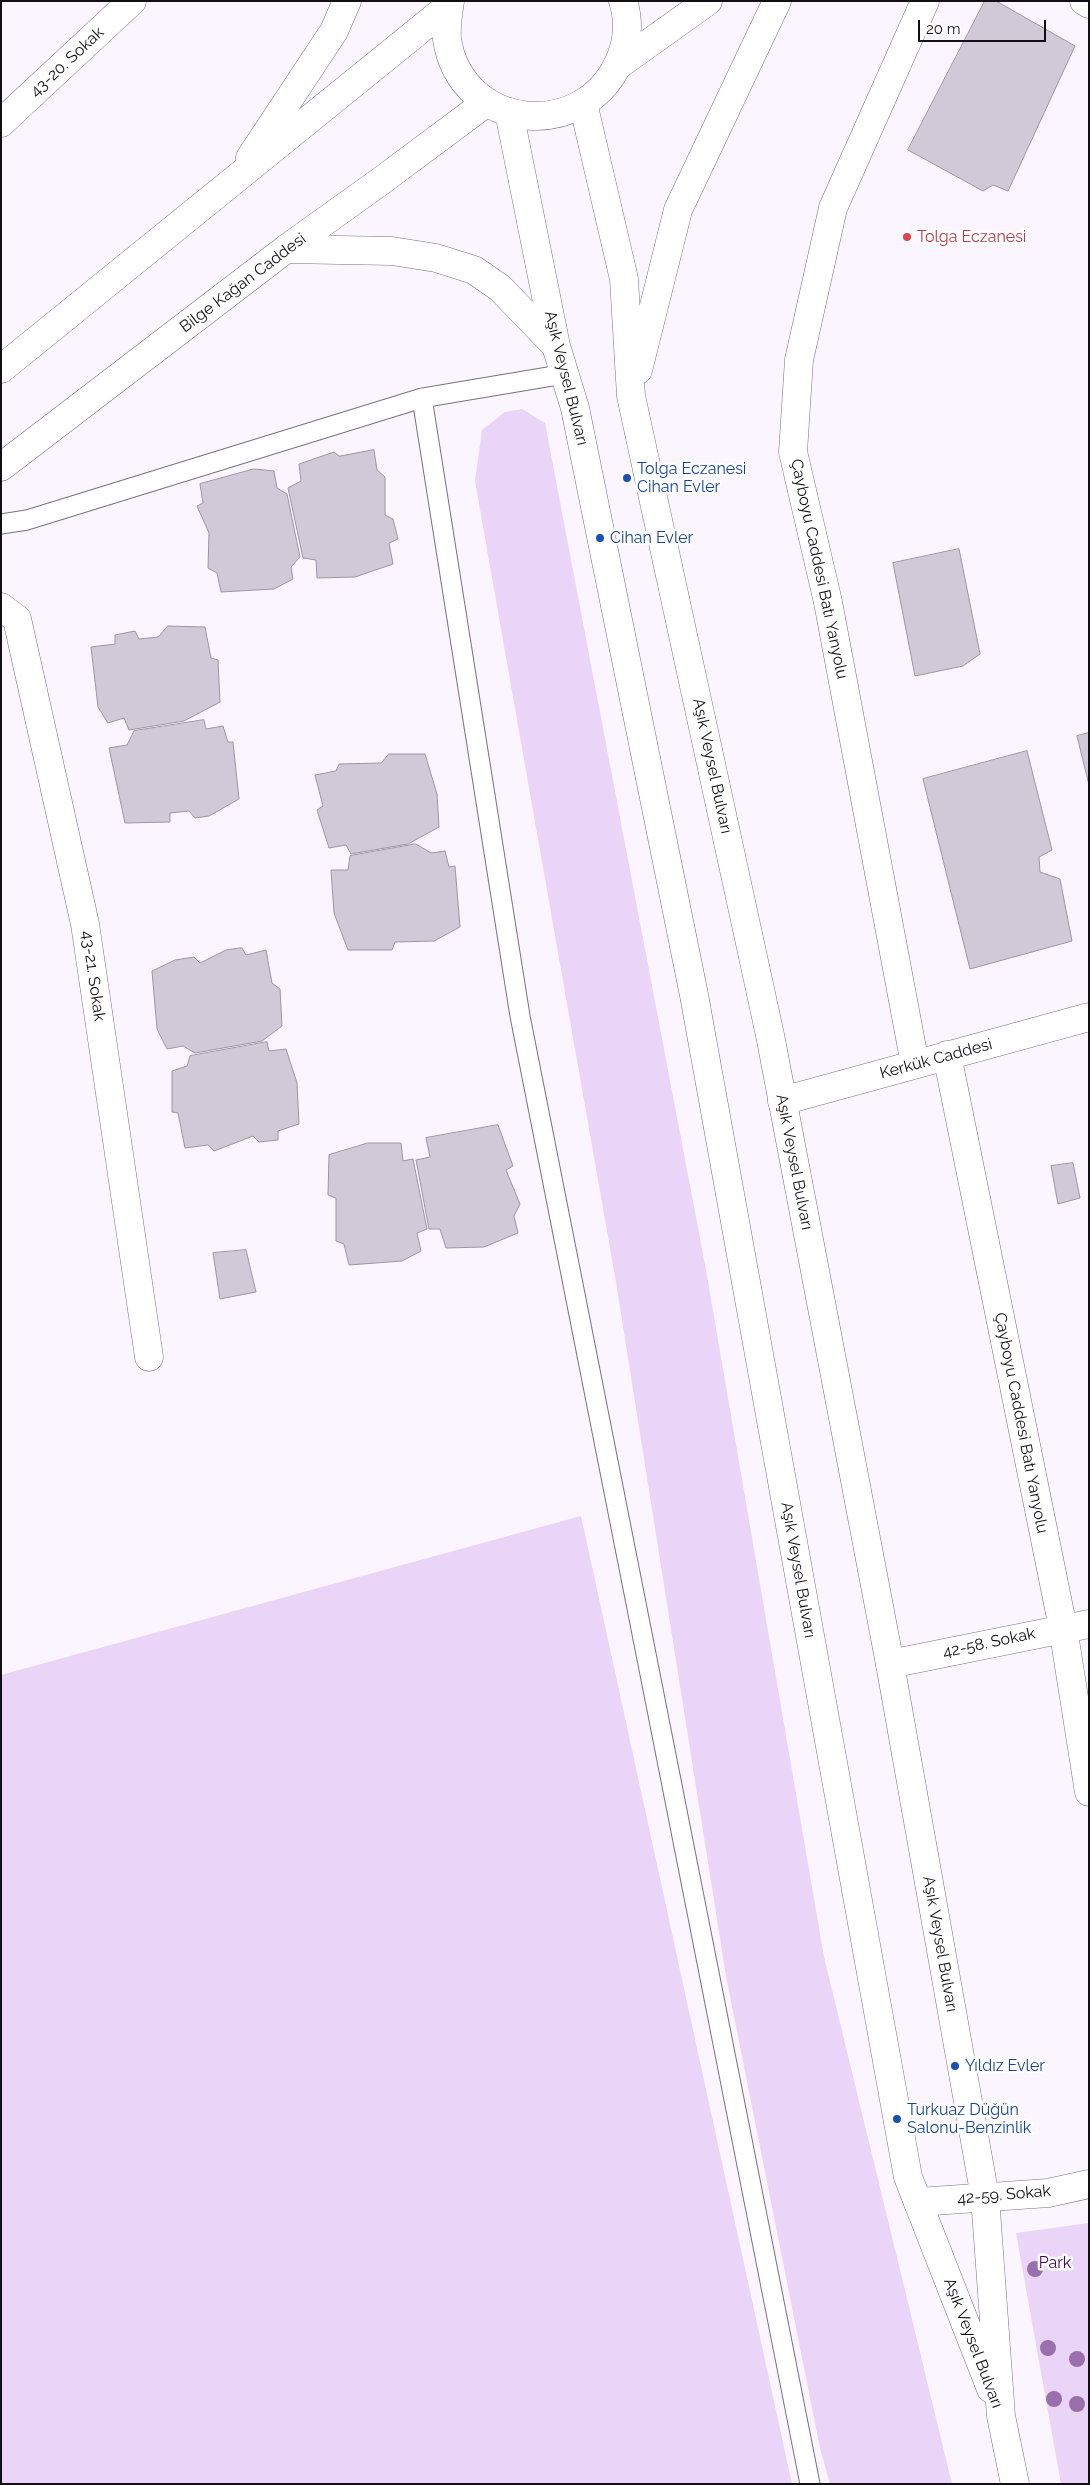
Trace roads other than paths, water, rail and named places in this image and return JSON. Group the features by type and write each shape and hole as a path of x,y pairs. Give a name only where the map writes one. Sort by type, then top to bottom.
{"street":[{"name":"43-20. Sokak","path":"1,123 132,1"},
{"path":"234,182 334,31 347,1"},
{"path":"450,3 447,38 454,62 467,85 498,107 528,116 548,116 560,114 583,103 603,87 617,66 626,37 626,15 623,1"},
{"path":"617,66 708,1"},
{"path":"631,396 678,210 777,1"},
{"name":"Çayboyu Caddesi Batı Yanyolu","path":"915,1064 828,602 793,452 800,360 834,208 925,1"},
{"path":"1084,1 1089,4"},
{"path":"1,369 234,182 450,3"},
{"name":"Aşık Veysel Bulvarı","path":"583,103 624,280 631,396 770,1035 890,1664 986,2197 1002,2416"},
{"name":"Aşık Veysel Bulvarı","path":"498,107 556,346 575,408 694,995 906,2168 1002,2416"},
{"name":"Bilge Kağan Caddesi","path":"1,467 286,249 381,181 498,107"},
{"path":"286,249 392,251 436,258 474,270 500,288 556,346"},
{"name":"43-21. Sokak","path":"1,607 17,619 85,924 149,1357"},
{"name":"Kerkük Caddesi","path":"782,1101 1089,1017"},
{"name":"Çayboyu Caddesi Batı Yanyolu","path":"947,1055 1076,1626 1089,1792"},
{"name":"42-58. Sokak","path":"890,1664 1076,1626"},
{"name":"42-59. Sokak","path":"918,2202 1048,2193 1089,2184"},
{"path":"1002,2416 1015,2484"}],"lane":[{"path":"1,524 27,520 422,398 565,374"},
{"path":"422,398 520,1016 810,2484"}],"place":[{"name":"Tolga Eczanesi","path":"907,237"},
{"name":"Tolga Eczanesi Cihan Evler","path":"627,478"},
{"name":"Cihan Evler","path":"600,538"},
{"name":"Yıldız Evler","path":"955,2066"},
{"name":"Turkuaz Düğün Salonu-Benzinlik","path":"897,2119"}],"park label":[{"name":"Park","path":"1055,2263"}]}
